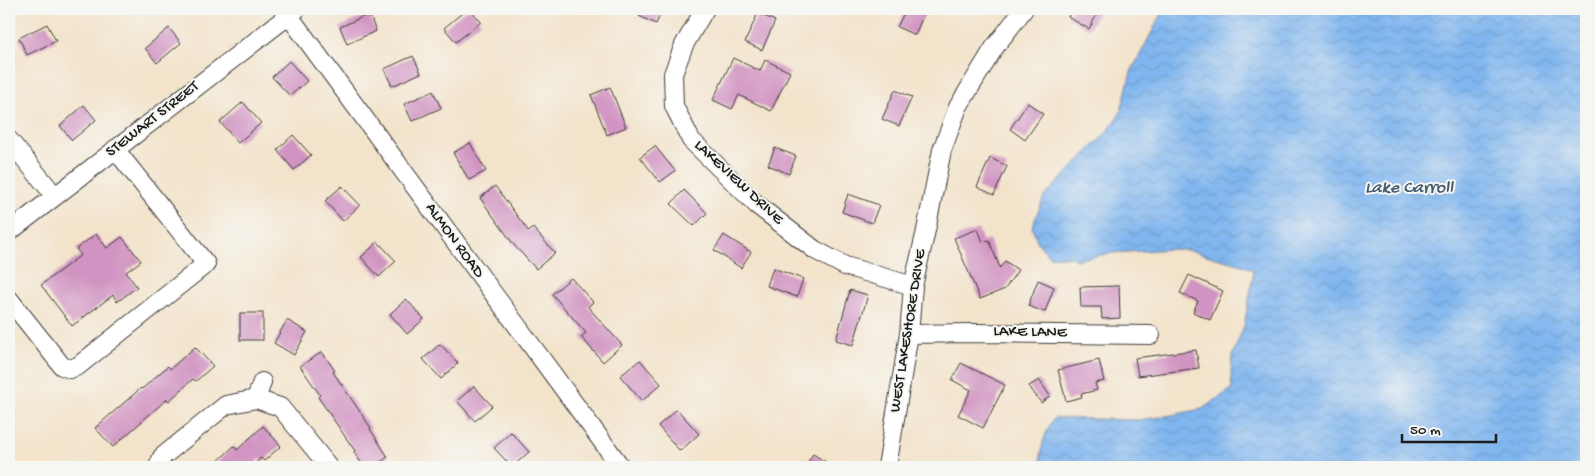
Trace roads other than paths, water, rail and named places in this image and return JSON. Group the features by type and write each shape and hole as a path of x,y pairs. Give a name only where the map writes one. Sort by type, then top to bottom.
{"street":[{"name":"LAKEVIEW DRIVE","path":"705,9 684,45 673,74 674,106 691,140 757,205 815,250 845,266 913,286"},
{"name":"WEST LAKESHORE DRIVE","path":"887,467 909,334 913,286 942,150 958,107 994,48 1024,9"},
{"name":"STEWART STREET","path":"9,232 290,11"},
{"name":"ALMON ROAD","path":"290,11 621,467"},
{"path":"9,140 55,196"},
{"path":"9,299 62,366 70,369 78,366 206,264 116,149"},
{"name":"LAKE LANE","path":"909,334 1150,335"},
{"path":"256,399 262,382"},
{"path":"158,467 162,456 226,405 256,399 280,406 328,467"}],"water":[{"name":"Lake Carroll","path":"1164,9 1586,9 1586,467 1041,467 1043,442 1054,418 1138,420 1167,416 1202,409 1232,389 1232,356 1244,326 1253,276 1252,269 1188,250 1171,249 1112,253 1076,260 1072,257 1049,256 1038,243 1032,227 1044,197 1107,132 1116,120 1121,111 1131,72"}]}
